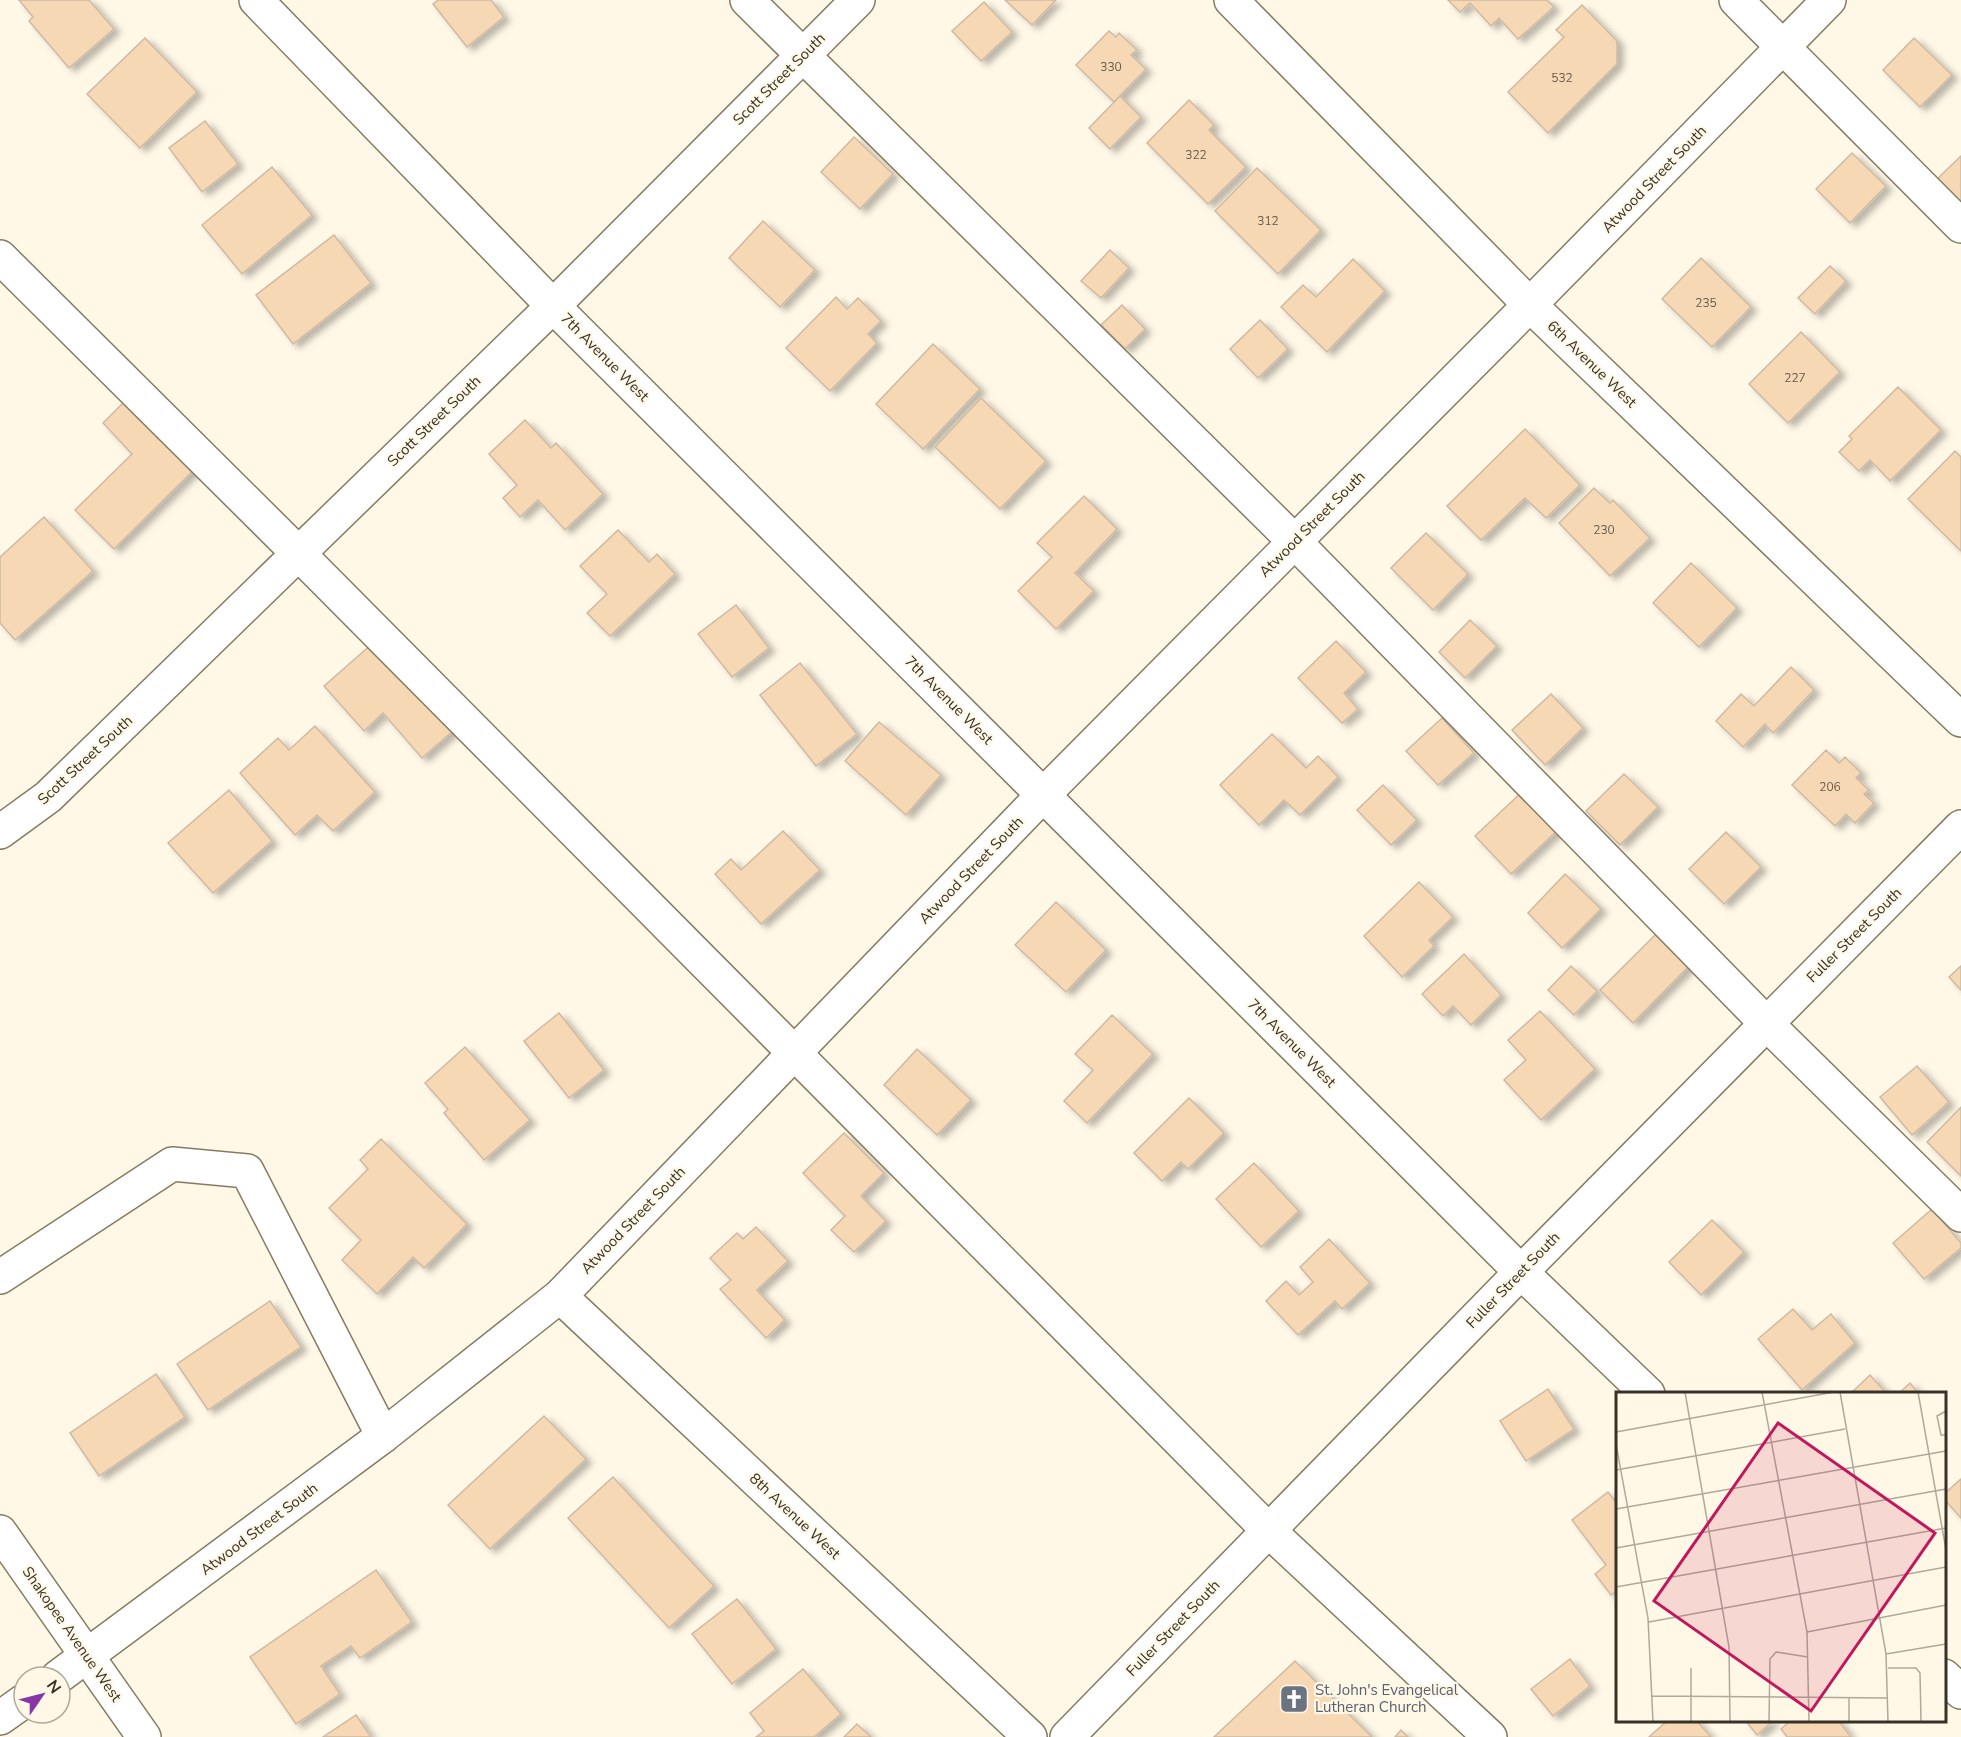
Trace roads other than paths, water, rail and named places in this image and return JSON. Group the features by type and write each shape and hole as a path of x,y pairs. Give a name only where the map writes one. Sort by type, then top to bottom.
{"street":[{"name":"7th Avenue West","path":"256,0 553,306 1521,1272 1646,1392"},
{"path":"747,0 1294,541 1767,1024 1961,1215"},
{"name":"Scott Street South","path":"0,832 48,797 553,306 858,0"},
{"name":"6th Avenue West","path":"1231,0 1530,305 1961,720"},
{"path":"1736,0 1961,226"},
{"name":"Atwood Street South","path":"72,1667 383,1436 560,1296 1044,794 1530,305 1828,0"},
{"path":"0,257 298,553 1269,1531 1490,1737"},
{"name":"Fuller Street South","path":"1067,1737 1521,1272 1961,827"},
{"path":"0,1277 172,1164 248,1171 383,1436"},
{"name":"8th Avenue West","path":"560,1296 1030,1737"},
{"name":"Shakopee Avenue West","path":"0,1532 144,1737"},
{"path":"1946,1678 1961,1692"}],"place":[{"name":"St. John's Evangelical Lutheran Church","path":"1294,1699"}]}
